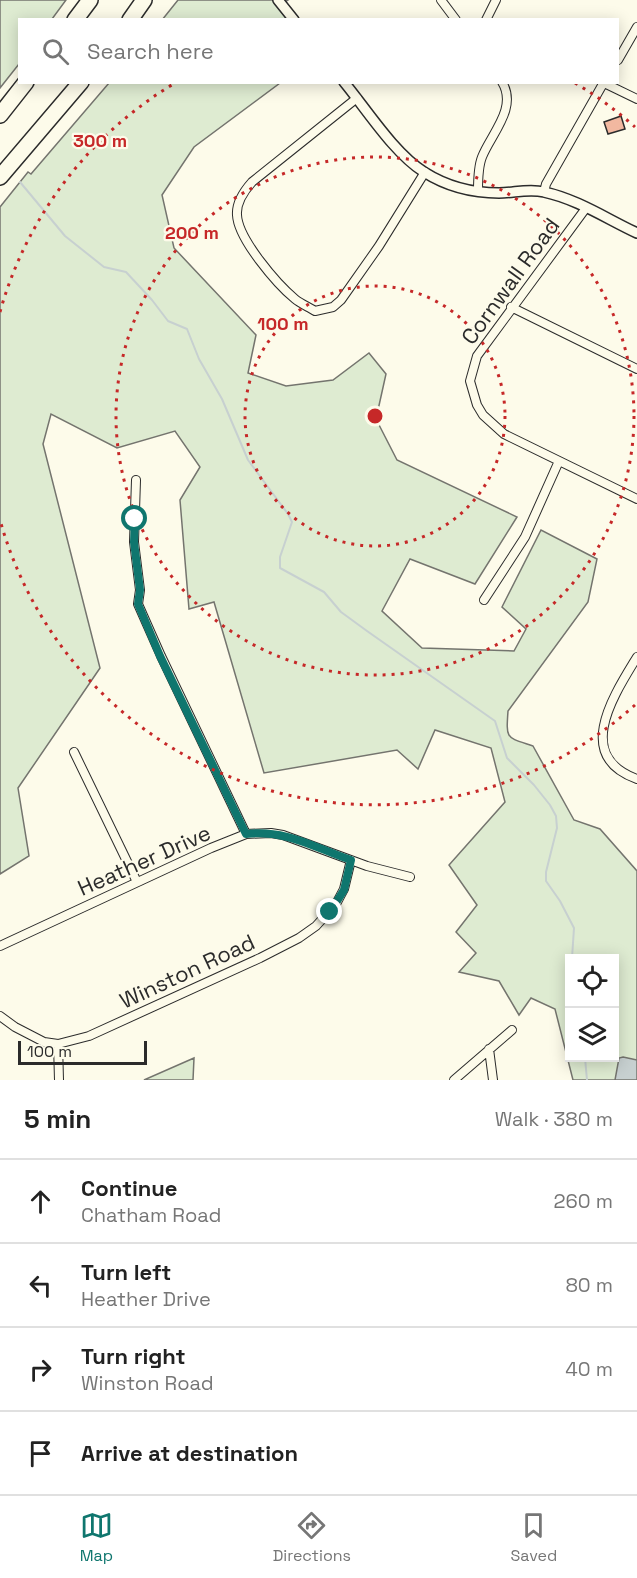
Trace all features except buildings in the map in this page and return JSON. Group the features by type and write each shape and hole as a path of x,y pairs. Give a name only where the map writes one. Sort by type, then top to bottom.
{"highway":[{"path":"76,18 90,0"},
{"path":"131,18 144,0"},
{"path":"0,115 25,84"},
{"path":"0,177 79,84"}],"street":[{"path":"278,0 292,18"},
{"path":"441,0 454,18"},
{"path":"487,18 496,0"},
{"path":"619,58 637,27"},
{"path":"346,84 407,159 444,182 478,191 500,193 530,189 561,196 637,233"},
{"path":"478,191 481,159 506,109 508,96 503,84"},
{"path":"544,192 546,184 603,84"},
{"path":"606,84 637,99"},
{"path":"357,98 252,182 243,193 239,204 237,214 240,228 250,249 295,299 315,311 333,307 341,300 379,246 425,172"},
{"name":"Cornwall Road","path":"586,208 511,307 474,363 470,381 472,393 483,415 504,434 637,499"},
{"path":"511,307 637,369"},
{"path":"484,600 525,537 559,461"},
{"path":"136,480 134,542 140,590 138,604 160,656 246,834"},
{"path":"637,657 614,695 606,714 603,742 608,758 618,769 637,779"},
{"path":"74,752 136,882"},
{"name":"Heather Drive","path":"0,946 188,858 246,834 283,835 351,860 410,877"},
{"name":"Winston Road","path":"58,1044 89,1036 299,938 316,926 336,904 344,890 351,860"},
{"path":"0,1016 24,1033 44,1042 58,1044 59,1080"},
{"path":"454,1080 512,1030"},
{"path":"489,1049 493,1080"}],"green space":[{"path":"0,0 66,0 53,18 18,18 18,65 0,88"},
{"path":"178,0 288,0 282,4 292,18 164,18"},
{"path":"108,84 279,84 194,147 162,195 174,248 256,335 248,373 286,386 333,380 369,353 386,374 376,419 397,460 517,517 475,584 410,559 382,611 422,648 514,651 526,629 502,607 541,530 597,559 588,602 508,711 507,727 513,739 533,746 574,820 600,829 637,871 637,1080 573,1080 568,1062 619,1062 619,954 565,954 565,1048 555,1009 531,998 519,1015 499,981 459,972 476,953 456,932 477,905 449,865 505,802 491,748 435,730 418,769 397,750 264,773 214,602 189,609 180,500 200,467 175,431 117,448 51,414 43,444 100,668 18,788 29,856 0,874 0,207 28,172 31,174"},
{"path":"194,1058 193,1080 144,1080"}],"shaded area":[{"path":"619,1058 637,1060 637,1080 615,1080"}],"waterway":[{"path":"20,182 65,236 104,267 126,272 168,321 187,329 199,359 222,399 248,460 292,522 280,557 280,568 324,592 341,612 495,721 507,758 534,785 556,816 557,828 546,872 546,881 574,928 572,954"},
{"path":"585,1062 587,1080"}],"route":[{"path":"135,519 134,542 140,590 138,604 160,656 246,834 283,835 351,860 344,890 330,912"}]}
